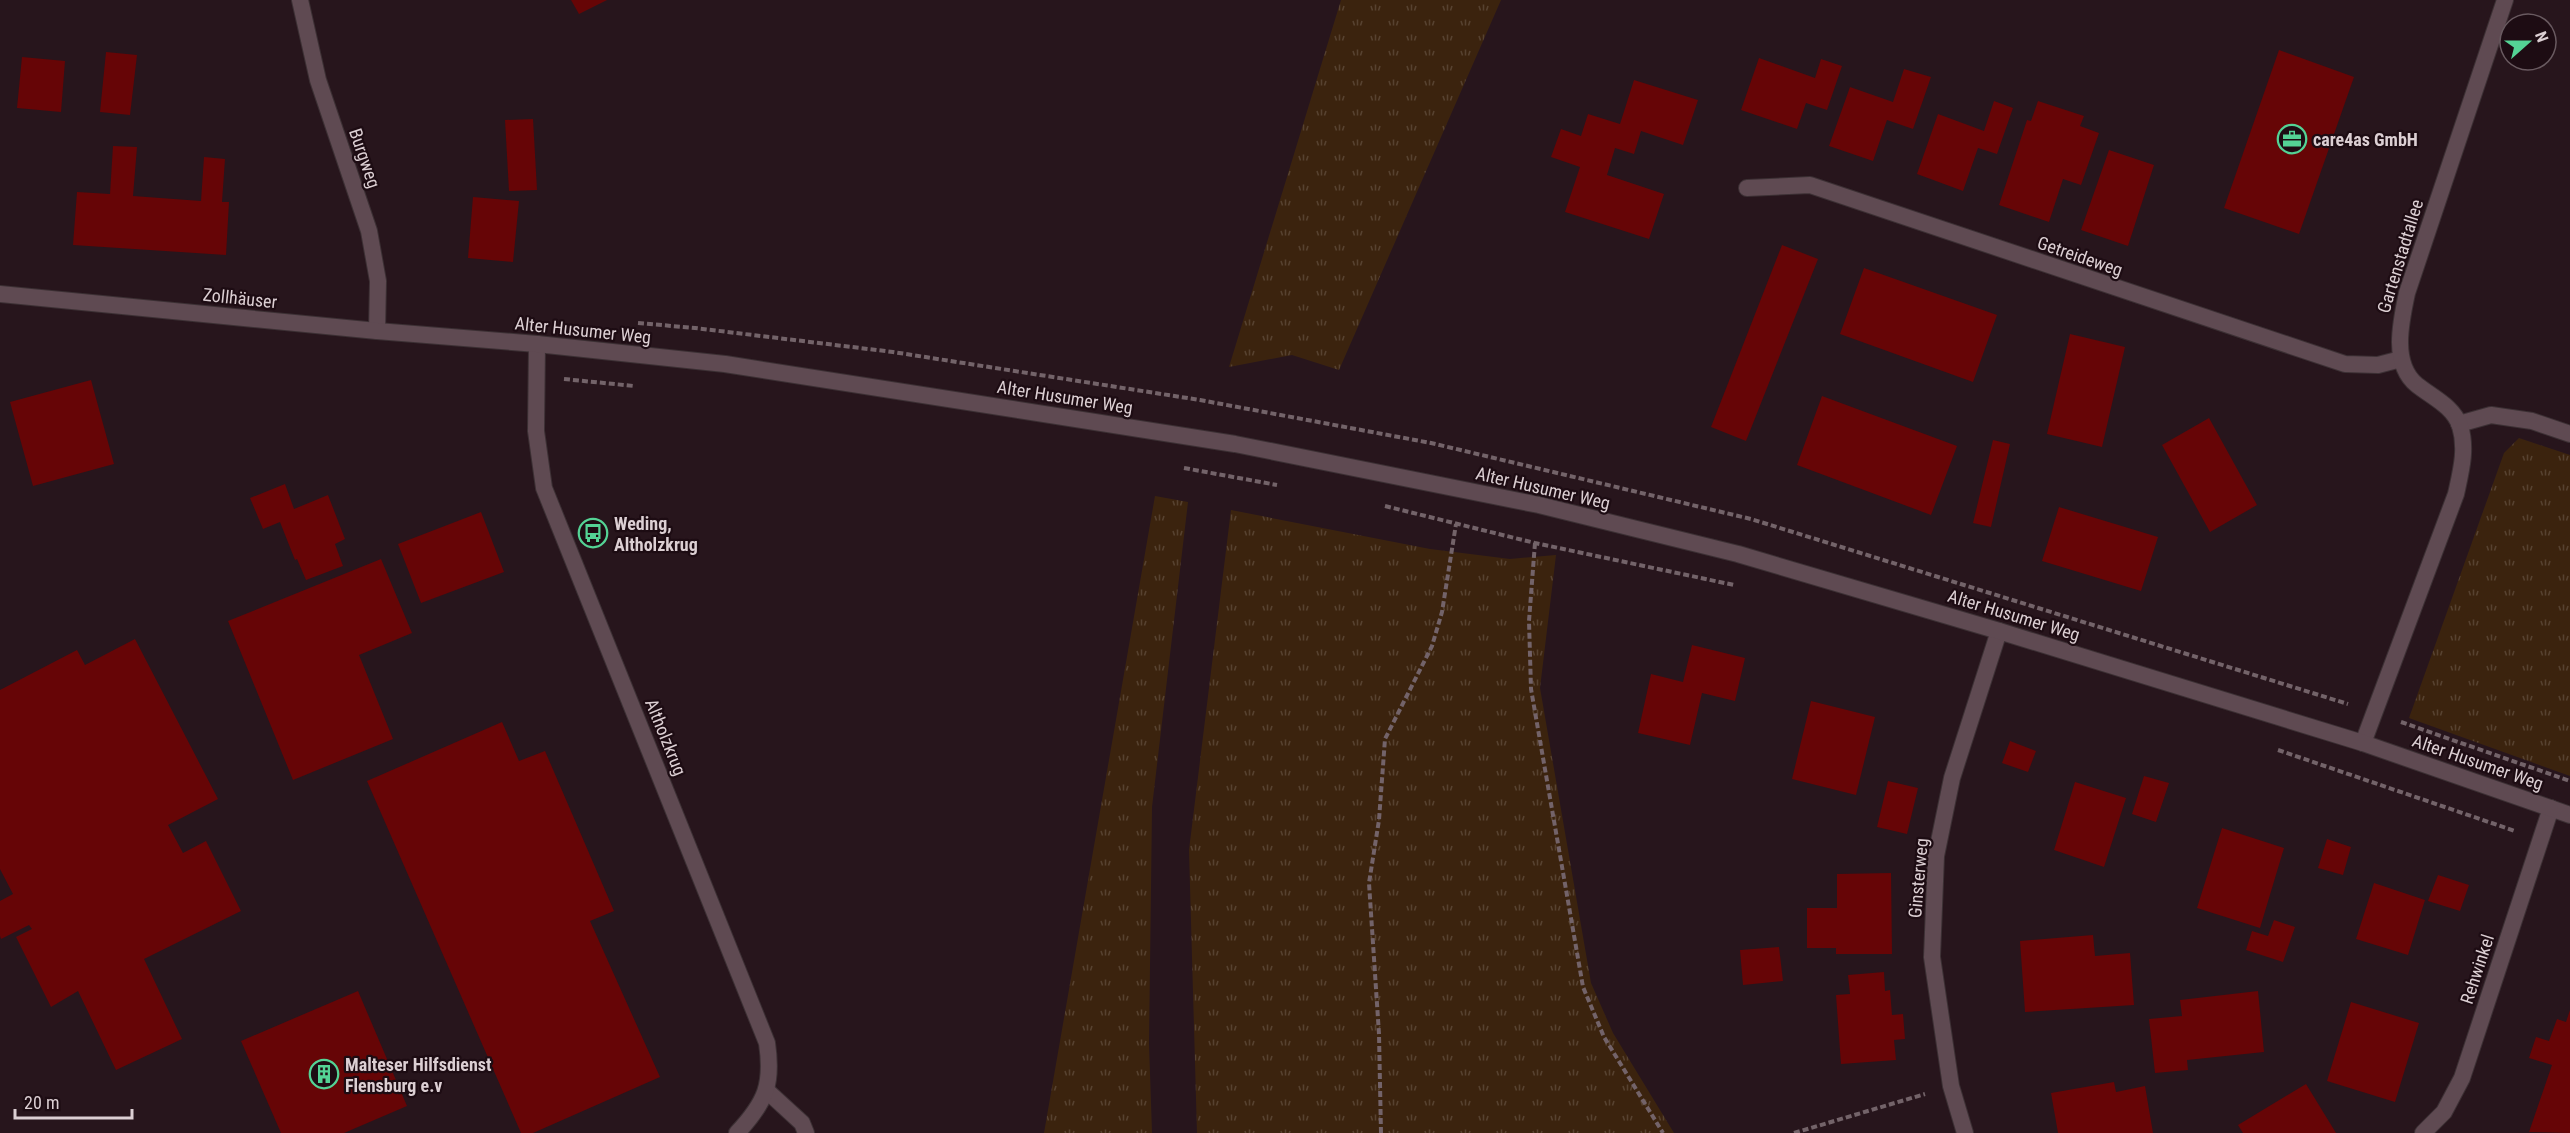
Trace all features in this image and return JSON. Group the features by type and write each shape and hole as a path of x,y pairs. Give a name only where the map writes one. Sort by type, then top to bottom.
{"street":[{"name":"Burgweg","path":"300,0 318,80 369,231 378,281 377,331"},
{"name":"Gartenstadtallee","path":"2363,743 2456,494 2465,452 2459,424 2443,402 2415,384 2401,359 2399,328 2407,293 2505,0"},
{"name":"Getreideweg","path":"1747,188 1810,185 2345,364 2378,364 2401,359"},
{"name":"Zollhäuser","path":"0,294 477,340"},
{"name":"Alter Husumer Weg","path":"477,340 725,364 1235,444 1539,506 1738,554 1999,631 2363,743 2570,815"},
{"name":"Altholzkrug","path":"537,344 536,431 544,488 767,1043 770,1066 767,1091 754,1115 737,1133"},
{"path":"2459,424 2492,415 2532,421 2570,434"},
{"name":"Ginsterweg","path":"1965,1133 1952,1086 1932,957 1936,856 1952,778 1999,631"},
{"name":"Rehwinkel","path":"2423,1133 2444,1112 2462,1078 2551,808"},
{"path":"767,1091 802,1124 806,1133"}],"path":[{"path":"537,376 642,387"},
{"path":"1182,467 1286,486"},
{"path":"1377,504 1535,543 1745,589"},
{"path":"1381,1133 1379,1034 1369,882 1379,820 1385,739 1432,646 1442,612 1456,524"},
{"path":"1535,543 1529,621 1531,689 1583,987 1604,1037 1663,1133"},
{"path":"2268,746 2541,839"},
{"path":"1794,1133 1952,1086"}],"green space":[{"path":"1341,0 1501,0 1339,370 1292,355 1229,367"},
{"path":"2519,438 2570,455 2570,776 2409,718 2504,453"},
{"path":"1155,496 1188,502 1152,807 1149,1044 1152,1133 1044,1133"},
{"path":"1231,510 1430,549 1510,559 1556,555 1540,688 1591,983 1613,1033 1674,1133 1197,1133 1189,850"}],"building":[{"path":"571,0 607,0 579,14"},
{"path":"2279,50 2354,77 2299,234 2224,208"},
{"path":"106,52 137,55 130,115 100,112"},
{"path":"22,57 65,61 61,112 17,108"},
{"path":"1759,58 1815,78 1821,59 1842,66 1827,110 1806,103 1797,129 1741,110"},
{"path":"1904,69 1931,77 1913,129 1887,120 1873,161 1829,146 1850,87 1893,102"},
{"path":"1634,80 1698,100 1683,145 1641,131 1634,154 1615,148 1607,175 1664,194 1649,239 1565,212 1580,167 1551,157 1561,129 1581,136 1588,114 1620,124"},
{"path":"1994,101 2013,108 1997,154 1978,148 1963,191 1917,174 1938,114 1984,131"},
{"path":"2038,101 2084,116 2080,126 2099,133 2081,185 2063,179 2049,222 1999,205 2027,120 2031,121"},
{"path":"533,119 537,190 509,191 505,120"},
{"path":"113,146 137,147 133,196 201,201 204,157 225,159 222,202 229,202 226,255 73,245 77,192 110,194"},
{"path":"2109,150 2154,165 2128,246 2081,230"},
{"path":"473,197 519,201 513,262 468,258"},
{"path":"1782,245 1818,259 1746,441 1711,427"},
{"path":"1864,268 1997,315 1973,382 1840,334"},
{"path":"2070,334 2125,347 2102,447 2047,434"},
{"path":"91,380 114,464 33,486 10,402"},
{"path":"1822,396 1957,446 1931,515 1797,465"},
{"path":"2209,418 2257,505 2210,532 2162,445"},
{"path":"1993,440 2010,444 1991,527 1973,523"},
{"path":"285,484 294,509 328,495 345,539 335,544 343,566 306,580 297,559 295,560 280,522 263,529 250,498"},
{"path":"2059,507 2158,537 2141,591 2042,561"},
{"path":"481,512 504,572 421,603 398,544"},
{"path":"381,559 412,633 359,655 393,739 293,780 228,621"},
{"path":"135,639 218,799 168,825 183,853 206,841 241,911 144,959 182,1039 116,1070 78,991 51,1007 16,937 32,929 29,925 1,939 0,936 0,901 13,894 0,869 0,690 77,650 85,665"},
{"path":"1692,645 1745,658 1735,701 1702,693 1690,745 1638,733 1651,674 1683,682"},
{"path":"1811,701 1875,717 1856,795 1792,779"},
{"path":"502,722 519,761 545,751 614,911 590,921 660,1077 533,1133 521,1133 367,781"},
{"path":"2010,741 2036,751 2028,772 2002,763"},
{"path":"2144,776 2169,783 2156,822 2132,814"},
{"path":"1888,781 1918,788 1907,834 1877,827"},
{"path":"2075,782 2126,798 2104,867 2054,850"},
{"path":"2222,828 2284,848 2260,928 2197,908"},
{"path":"2327,839 2351,847 2343,875 2318,868"},
{"path":"1891,873 1892,954 1836,954 1836,948 1807,948 1807,908 1837,908 1837,874"},
{"path":"2438,875 2469,885 2460,911 2428,901"},
{"path":"2374,883 2425,900 2408,955 2356,939"},
{"path":"2274,920 2295,927 2283,962 2246,950 2252,931 2268,936"},
{"path":"2093,935 2095,956 2130,953 2134,1005 2025,1012 2020,941"},
{"path":"1779,947 1783,981 1743,985 1740,950"},
{"path":"1884,972 1885,991 1890,990 1892,1015 1903,1014 1905,1039 1894,1040 1896,1060 1841,1064 1836,995 1850,994 1848,975"},
{"name":"Malteser Hilfsdienst Flensburg e.v","path":"358,991 407,1106 344,1133 281,1133 241,1041"},
{"path":"2258,991 2264,1052 2187,1060 2188,1070 2155,1073 2149,1019 2182,1016 2180,1000"},
{"path":"2351,1002 2419,1023 2395,1102 2327,1081"},
{"path":"2570,1010 2570,1133 2529,1132 2552,1065 2529,1058 2536,1037 2549,1041 2557,1019 2566,1022"},
{"path":"2114,1082 2116,1092 2145,1086 2153,1133 2058,1133 2051,1093"},
{"path":"2306,1084 2336,1133 2243,1133 2238,1125"}],"place":[{"name":"care4as GmbH","path":"2292,139"},
{"name":"Weding, Altholzkrug","path":"593,533"},
{"name":"Malteser Hilfsdienst Flensburg e.v","path":"324,1074"}]}
